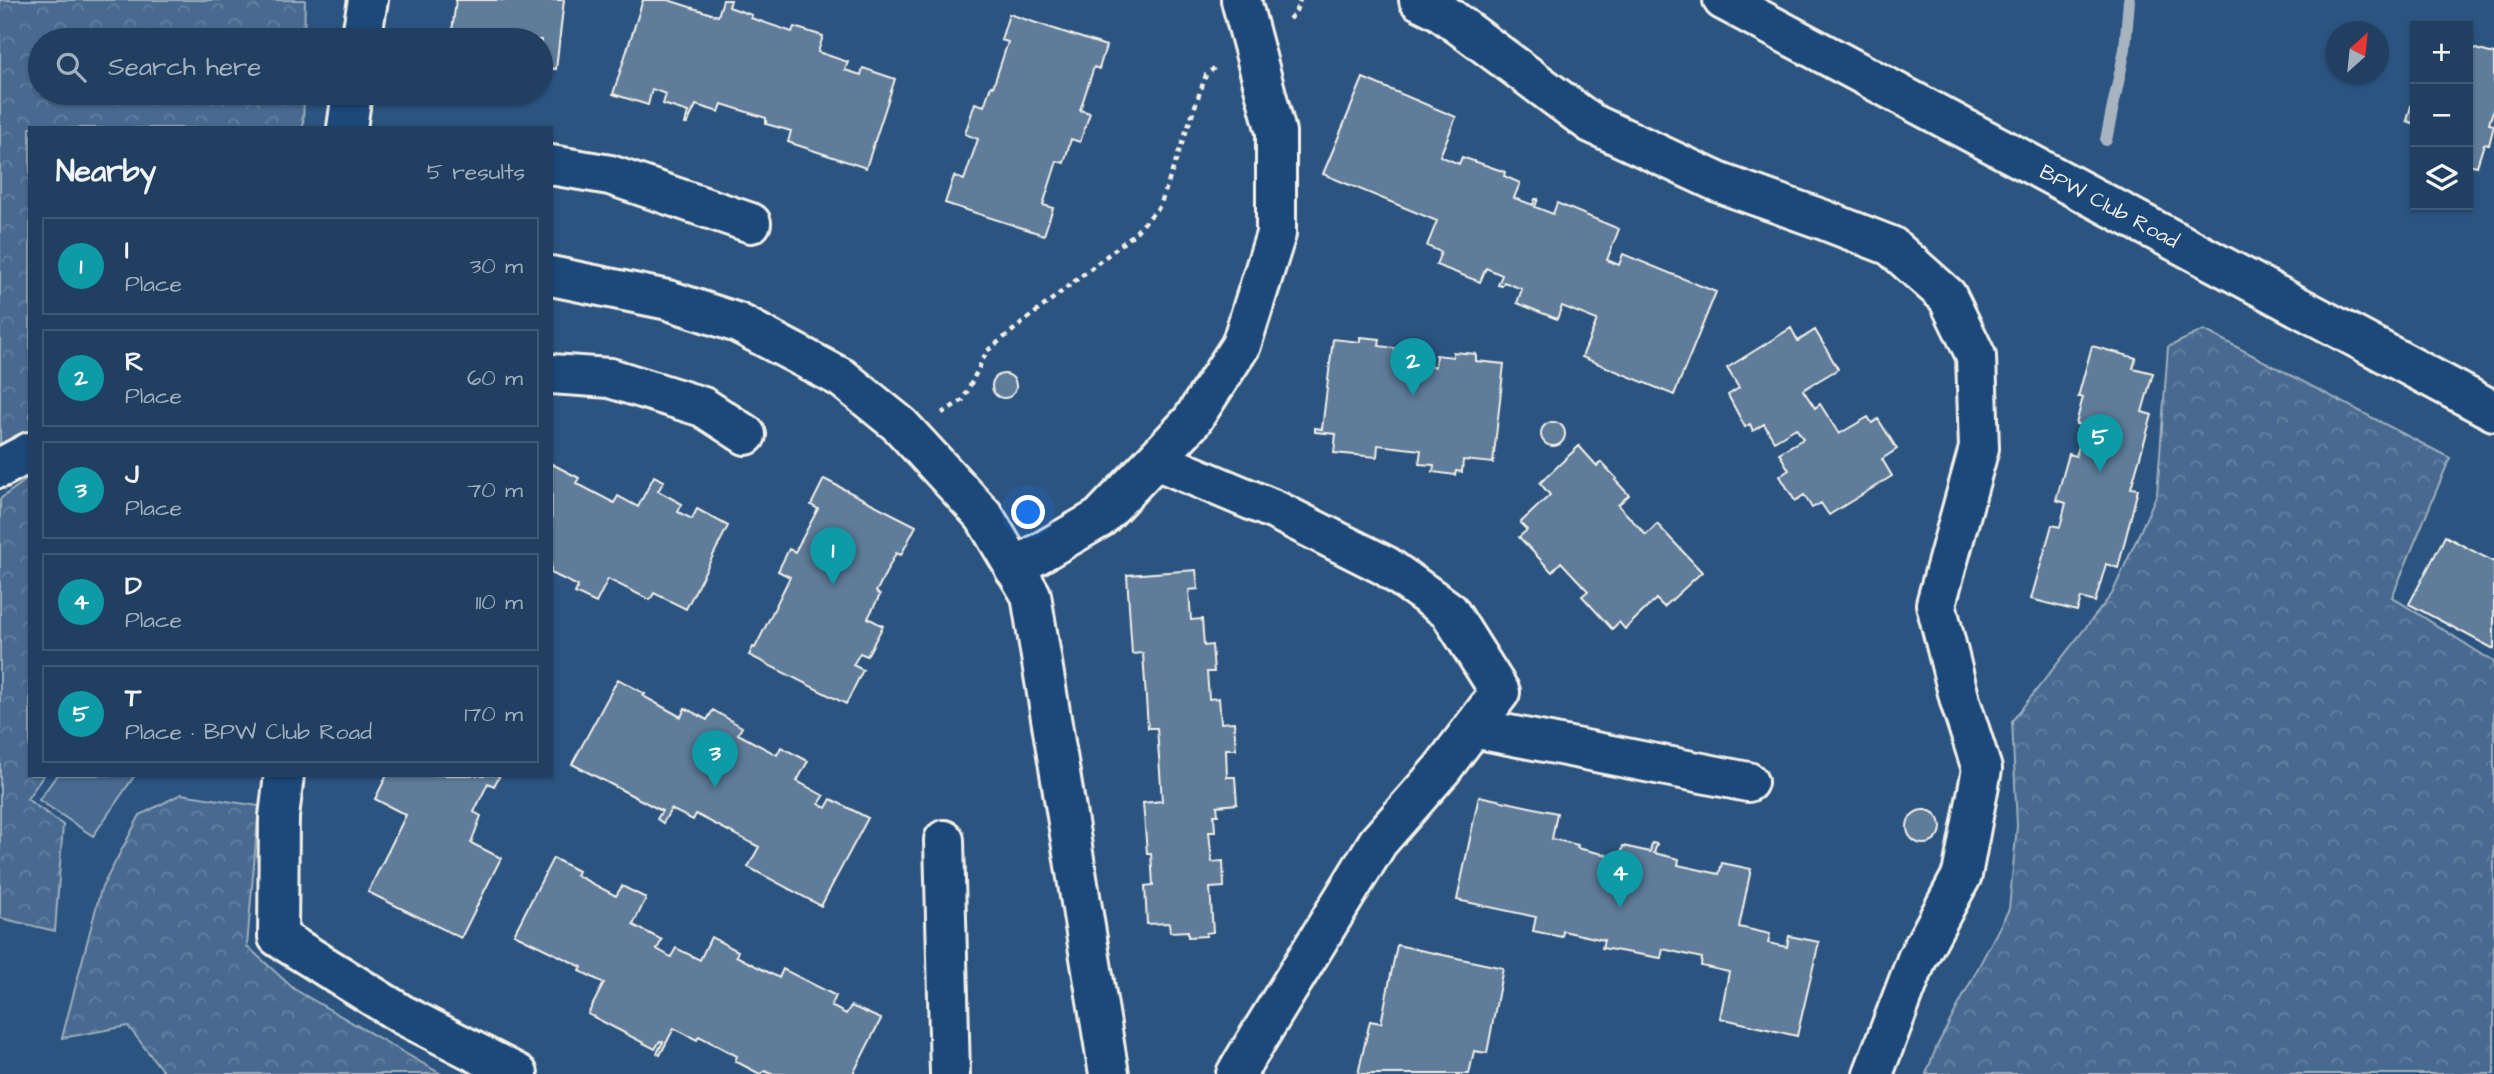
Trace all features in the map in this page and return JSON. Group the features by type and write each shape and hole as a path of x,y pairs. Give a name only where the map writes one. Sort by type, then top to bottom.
{"street":[{"path":"363,28 368,0"},
{"path":"1014,568 1100,519 1191,422 1241,345 1276,234 1276,132 1241,0"},
{"path":"1419,0 1439,10 1591,123 1720,183 1891,246 1947,296 1976,356 1979,448 1937,604 1960,701 1982,769 1962,875 1917,959 1873,1074"},
{"name":"BPW Club Road","path":"1723,0 2494,411"},
{"path":"347,126 350,105"},
{"path":"553,165 610,175 751,223"},
{"path":"553,276 668,300 738,323 842,377 900,425 984,516 1031,595 1109,1074"},
{"path":"553,374 610,378 703,407 746,435"},
{"path":"0,468 28,453"},
{"path":"1156,460 1278,510 1386,566 1450,611 1500,692 1442,769 1378,842 1236,1074"},
{"path":"1473,728 1748,782"},
{"path":"284,777 278,817 278,937 403,1015 518,1074"},
{"path":"944,841 950,1074"}],"path":[{"path":"1287,21 1295,13 1300,0"},
{"path":"900,425 942,413 963,400 987,351 1133,235 1160,206 1206,75 1222,63"}],"green space":[{"path":"0,0 305,0 304,28 28,28 28,105 304,105 303,126 28,126 28,440 0,455"},
{"path":"2204,330 2450,458 2392,597 2494,662 2494,1074 1926,1074 1937,1046 2009,909 2017,826 2012,721 2112,594 2157,494 2168,347"},
{"path":"28,478 28,777 43,777 27,799 63,825 55,931 0,918 0,499"},
{"path":"56,777 134,777 93,836 39,800"},
{"path":"181,794 259,806 247,946 294,989 441,1074 165,1074 128,1026 62,1038 101,889 140,815"}],"building":[{"path":"456,0 564,0 556,69 553,69 553,28 452,28"},
{"path":"643,0 668,0 718,16 723,0 731,0 729,7 752,15 751,18 792,32 794,27 823,36 818,52 848,62 845,70 861,75 863,68 895,79 866,168 788,142 791,131 766,124 766,118 722,104 719,112 696,105 685,124 688,112 663,104 666,94 652,89 648,105 613,94"},
{"path":"1009,14 1106,46 1099,69 1094,67 1080,110 1090,113 1080,142 1071,139 1064,163 1057,161 1043,205 1053,208 1044,235 945,203 954,176 964,180 978,139 965,134 975,103 984,106 991,86 993,87 1008,42 1001,40"},
{"path":"2473,48 2494,54 2494,107 2489,124 2494,125 2489,145 2484,144 2477,166 2473,165"},
{"path":"1363,78 1456,117 1440,156 1459,164 1462,157 1505,172 1504,176 1520,183 1514,198 1533,205 1535,199 1538,199 1535,207 1553,214 1557,203 1619,229 1607,260 1619,265 1623,254 1716,292 1674,395 1582,357 1597,320 1562,306 1557,319 1517,303 1522,289 1504,282 1502,286 1498,285 1502,275 1486,268 1480,282 1436,265 1441,252 1427,246 1437,221 1323,174"},
{"path":"1791,328 1798,341 1815,330 1838,369 1803,390 1815,408 1820,404 1839,434 1868,417 1872,423 1878,419 1897,449 1882,459 1892,476 1829,515 1821,503 1812,508 1804,495 1795,501 1780,476 1789,470 1779,453 1803,439 1796,428 1774,441 1764,424 1753,431 1750,424 1745,427 1728,395 1739,388 1727,368"},
{"path":"1360,337 1380,339 1379,346 1395,348 1394,362 1435,367 1436,355 1453,357 1453,352 1476,354 1476,361 1504,364 1493,463 1463,460 1462,472 1456,471 1455,475 1433,472 1434,465 1419,464 1421,450 1378,445 1377,457 1334,453 1336,434 1315,432 1315,428 1322,429 1333,339 1360,342"},
{"path":"2092,346 2136,358 2133,368 2153,373 2142,412 2152,415 2131,488 2138,489 2118,568 2106,564 2095,602 2081,598 2077,611 2031,599 2052,525 2060,527 2066,503 2056,500 2069,454 2076,456 2085,426 2076,424 2083,397 2078,397"},
{"path":"1004,374 1015,381 1016,386 1009,397 1004,398 993,391 992,386 999,375"},
{"path":"1553,422 1562,425 1565,434 1562,443 1553,446 1544,443 1541,434 1544,425"},
{"path":"1579,446 1597,466 1601,462 1617,479 1615,480 1629,495 1618,505 1646,535 1657,524 1702,572 1664,607 1656,599 1625,629 1619,622 1612,629 1582,596 1588,591 1561,562 1552,572 1519,537 1527,530 1520,523 1550,495 1540,483"},
{"path":"553,465 579,478 576,483 614,503 618,496 638,507 654,476 664,481 658,491 682,504 678,512 692,519 697,509 728,526 686,609 654,593 650,600 608,579 596,603 575,593 578,586 553,574"},
{"path":"824,479 916,526 901,555 896,553 876,592 880,595 868,618 883,626 867,656 860,653 853,665 863,670 846,704 749,655 790,577 778,571 789,549 795,552 818,509 811,505"},
{"path":"2445,536 2494,562 2494,649 2409,604"},
{"path":"1196,570 1198,589 1189,590 1191,620 1202,619 1204,646 1212,645 1214,672 1207,672 1209,699 1219,698 1221,723 1234,722 1236,749 1226,749 1227,777 1235,777 1237,804 1217,806 1218,815 1214,815 1215,832 1209,832 1212,862 1223,861 1224,887 1210,888 1213,932 1206,933 1206,936 1188,937 1188,931 1170,932 1169,923 1147,924 1145,886 1153,885 1143,803 1162,801 1157,728 1148,728 1143,653 1132,654 1127,575"},
{"path":"618,679 681,717 685,708 707,720 713,710 742,727 738,734 777,755 781,747 808,761 797,781 824,796 819,804 826,808 831,799 868,818 821,906 748,867 759,847 696,814 693,820 671,809 663,823 657,819 662,811 572,764"},
{"path":"386,777 499,777 494,786 488,783 474,812 481,816 471,843 501,858 461,938 368,892 406,815 375,799"},
{"path":"1479,796 1557,813 1552,839 1578,845 1577,848 1620,858 1623,846 1650,852 1652,843 1657,844 1654,853 1679,859 1678,865 1719,874 1722,863 1751,869 1739,927 1770,934 1768,943 1787,947 1789,936 1819,942 1797,1036 1720,1018 1729,972 1701,966 1702,958 1663,949 1661,958 1602,948 1604,940 1563,931 1562,937 1533,931 1536,917 1457,900"},
{"path":"1924,810 1936,815 1941,827 1936,839 1924,844 1912,839 1907,827 1912,815"},
{"path":"553,858 578,871 576,875 616,896 622,886 646,898 633,925 662,940 657,949 671,957 676,948 700,960 711,937 738,951 736,956 779,978 783,969 836,996 831,1006 846,1014 851,1006 881,1019 853,1074 771,1074 765,1071 760,1074 735,1061 737,1056 699,1036 697,1040 674,1028 660,1055 657,1053 663,1042 660,1041 655,1049 588,1014 604,983 580,971 582,967 514,934"},
{"path":"1397,945 1503,968 1487,1053 1474,1051 1469,1074 1358,1074 1370,1021 1381,1023"}],"waterway":[{"path":"2106,140 2125,49 2129,0"}],"place":[{"name":"R","path":"1413,396"},
{"name":"T","path":"2100,472"},
{"name":"I","path":"833,585"},
{"name":"J","path":"715,788"},
{"name":"D","path":"1620,908"}]}
